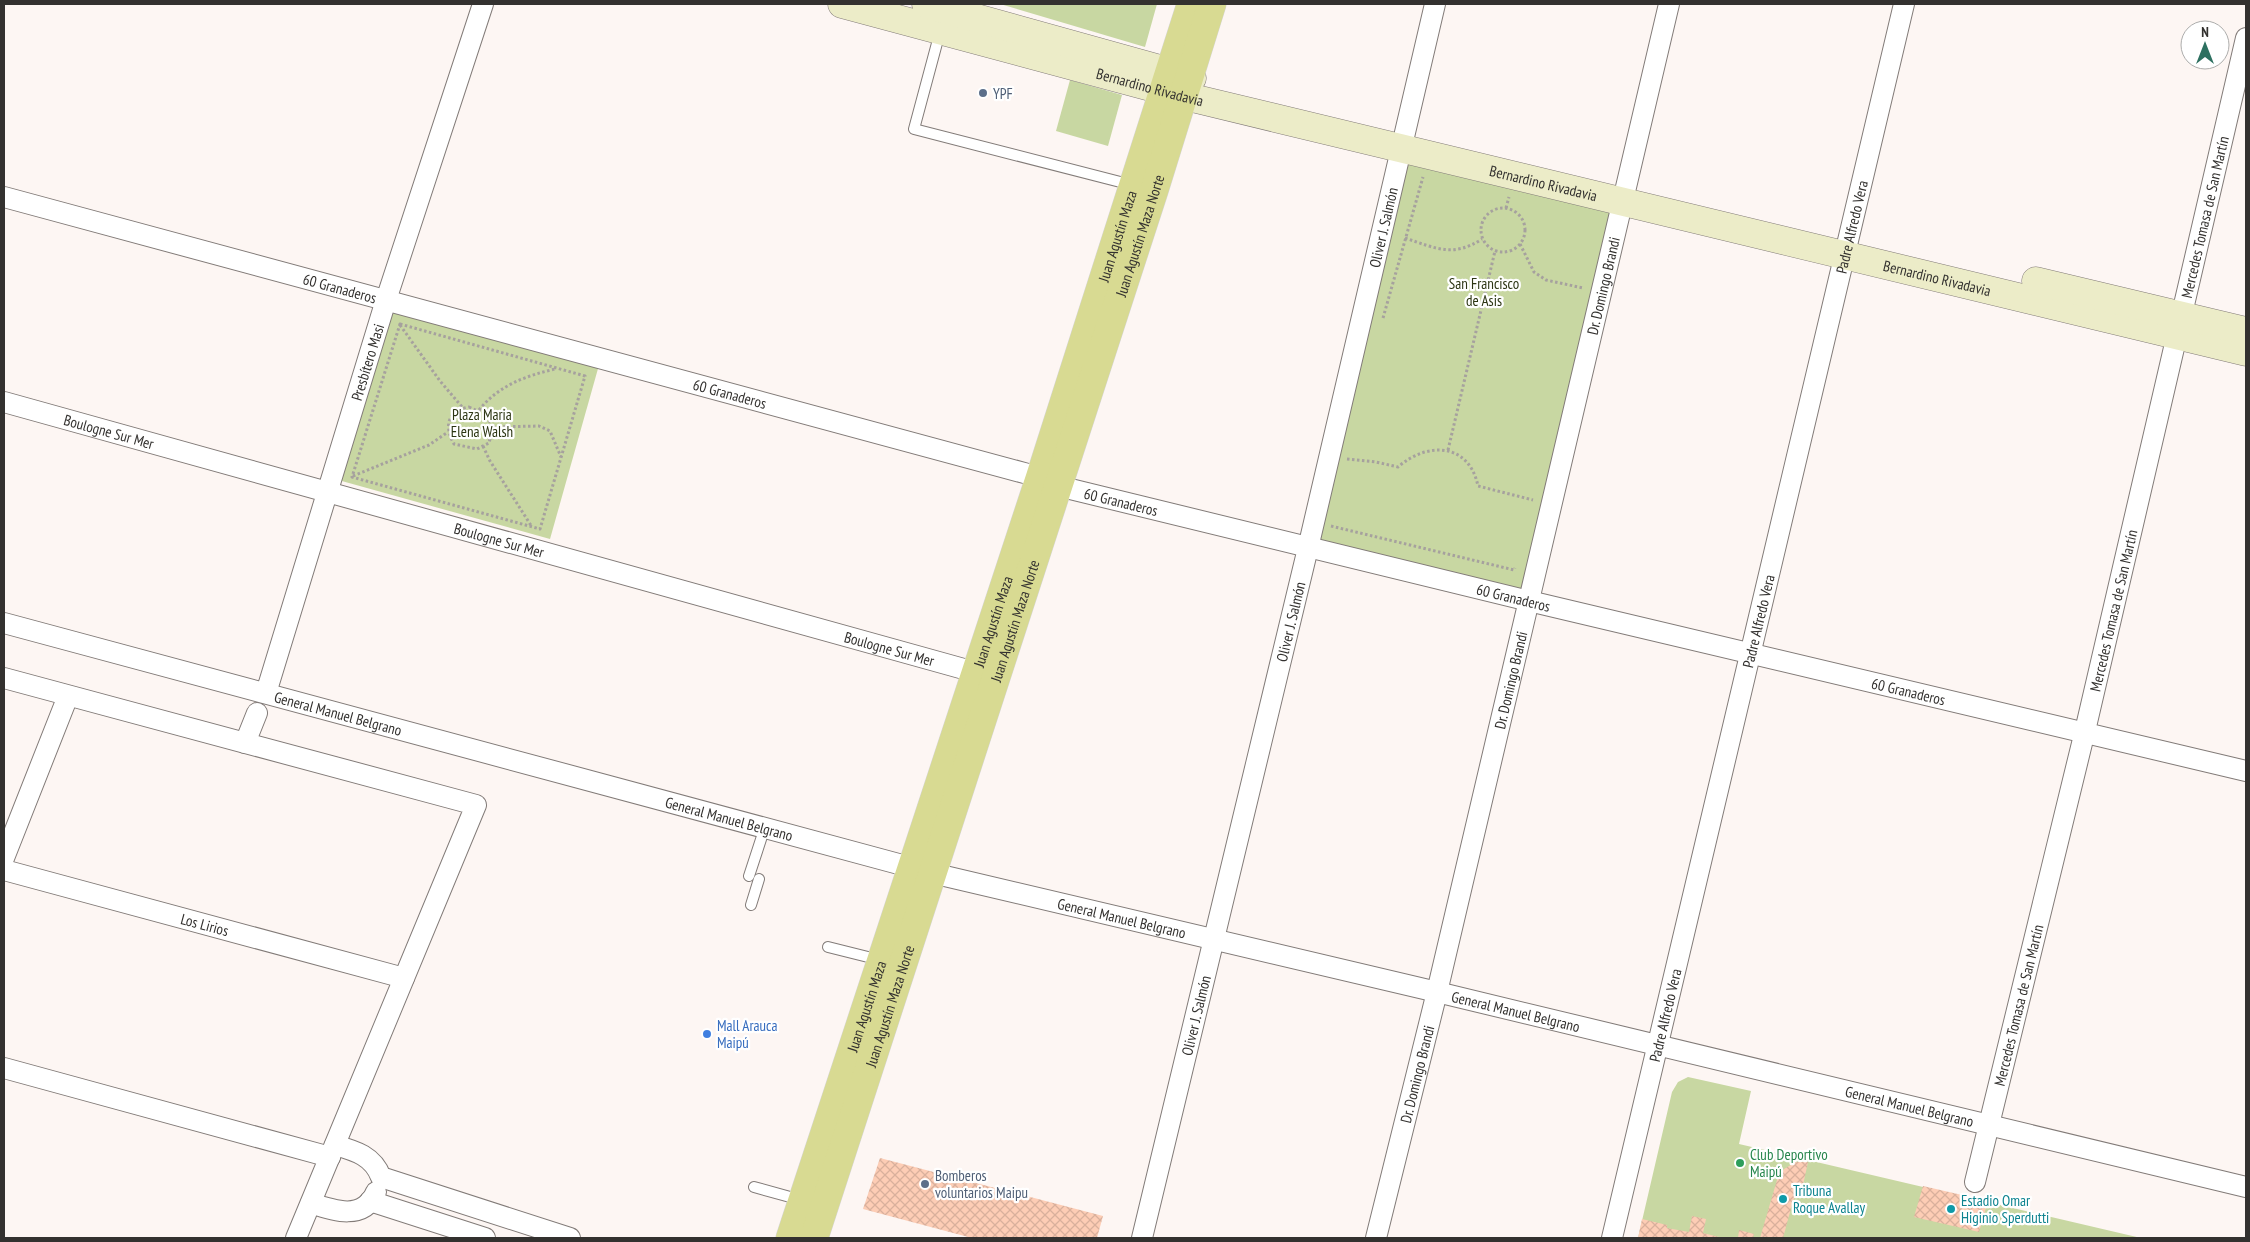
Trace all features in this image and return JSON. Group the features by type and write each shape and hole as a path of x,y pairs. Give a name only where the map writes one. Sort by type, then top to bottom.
{"main road":[{"name":"Juan Agustín Maza","path":"1049,482 1133,185 1176,84 1190,4"},
{"name":"Juan Agustín Maza Norte","path":"814,1238 922,871 985,675 1049,482 1176,84 1212,4"},
{"name":"Juan Agustín Maza","path":"790,1238 883,961 922,871"}],"street":[{"name":"Presbítero Masi","path":"266,693 386,300 483,4"},
{"name":"Bernardino Rivadavia","path":"842,4 938,15 1176,84 2179,325 2246,352"},
{"name":"Oliver J. Salmón","path":"1142,1238 1308,548 1435,4"},
{"name":"Dr. Domingo Brandi","path":"1376,1238 1437,992 1669,4"},
{"name":"Padre Alfredo Vera","path":"1612,1238 1904,4"},
{"name":"Mercedes Tomasa de San Martín","path":"1975,1182 2085,731 2246,38"},
{"name":"60 Granaderos","path":"4,197 1049,482 1308,548 1750,654 2085,731 2246,771"},
{"name":"Bernardino Rivadavia","path":"2179,325 2246,331"},
{"name":"Boulogne Sur Mer","path":"4,402 985,675"},
{"name":"General Manuel Belgrano","path":"4,623 765,827 922,871 1658,1044 2246,1187"},
{"path":"4,678 476,805 296,1238"},
{"path":"4,858 68,696"},
{"path":"245,743 256,713"},
{"name":"Los Lirios","path":"4,870 404,978"},
{"path":"4,1068 332,1151 369,1158 377,1168 380,1178 370,1201 359,1210 344,1212 311,1203"},
{"path":"380,1178 570,1238"},
{"path":"370,1201 485,1238"}],"lane":[{"path":"938,15 914,129 1133,185"},
{"path":"749,876 765,827"},
{"path":"751,905 759,879"},
{"path":"828,947 883,961"},
{"path":"754,1187 802,1200"}],"path":[{"path":"1382,325 1423,174 1433,176"},
{"path":"1500,192 1510,195 1506,208"},
{"path":"1506,208 1518,213 1525,221 1527,231 1524,240 1520,244 1507,252 1495,251 1482,239 1479,228 1484,217 1492,209 1506,208"},
{"path":"1405,239 1451,251 1468,248 1482,239"},
{"path":"1520,244 1534,272 1546,280 1584,288"},
{"path":"1448,450 1495,251"},
{"path":"1582,298 1585,283"},
{"path":"352,477 540,529 585,376 400,324"},
{"path":"400,324 440,381 463,408"},
{"path":"352,477 400,324"},
{"path":"479,410 494,393 509,384 557,368"},
{"path":"470,407 479,410 490,420 493,427 489,442 477,449 454,444 448,432 449,420 457,411 463,408 470,407"},
{"path":"493,427 539,426 550,431 561,457"},
{"path":"352,477 429,445 448,432"},
{"path":"483,446 490,461 532,527"},
{"path":"1347,449 1345,459 1376,462 1398,468 1419,453 1448,450 1466,460 1475,472 1478,486 1532,500"},
{"path":"1530,509 1534,490"},
{"path":"1326,525 1514,570 1517,561"}],"green space":[{"path":"1000,4 1157,4 1145,47"},
{"path":"1070,80 1122,95 1108,146 1056,131"},
{"name":"San Francisco de Asis","path":"1401,147 1623,200 1529,601 1308,548"},
{"name":"Plaza Maria Elena Walsh","path":"386,300 601,358 550,539 331,478"},
{"name":"Club Deportivo Maipú","path":"1688,1077 1751,1091 1739,1144 2141,1238 1638,1238 1672,1092 1678,1082"}],"building":[{"name":"Bomberos voluntarios Maipu","path":"880,1158 1103,1216 1097,1238 972,1238 863,1209"},
{"name":"Tribuna Roque Avallay","path":"1796,1162 1808,1162 1802,1190 1797,1193 1793,1201 1783,1238 1760,1238 1777,1180 1784,1169"},
{"name":"Estadio Omar Higinio Sperdutti","path":"1923,1186 1988,1201 1979,1232 1914,1217"},
{"path":"1692,1216 1706,1219 1703,1233 1723,1238 1638,1238 1642,1219 1667,1225 1667,1228 1689,1232"},
{"path":"1739,1230 1754,1234 1753,1238 1738,1238"}],"place":[{"name":"YPF","path":"983,93"},
{"name":"Mall Arauca Maipú","path":"707,1034"},
{"name":"Club Deportivo Maipú","path":"1740,1163"},
{"name":"Bomberos voluntarios Maipu","path":"925,1184"},
{"name":"Tribuna Roque Avallay","path":"1783,1199"},
{"name":"Estadio Omar Higinio Sperdutti","path":"1951,1209"}]}
